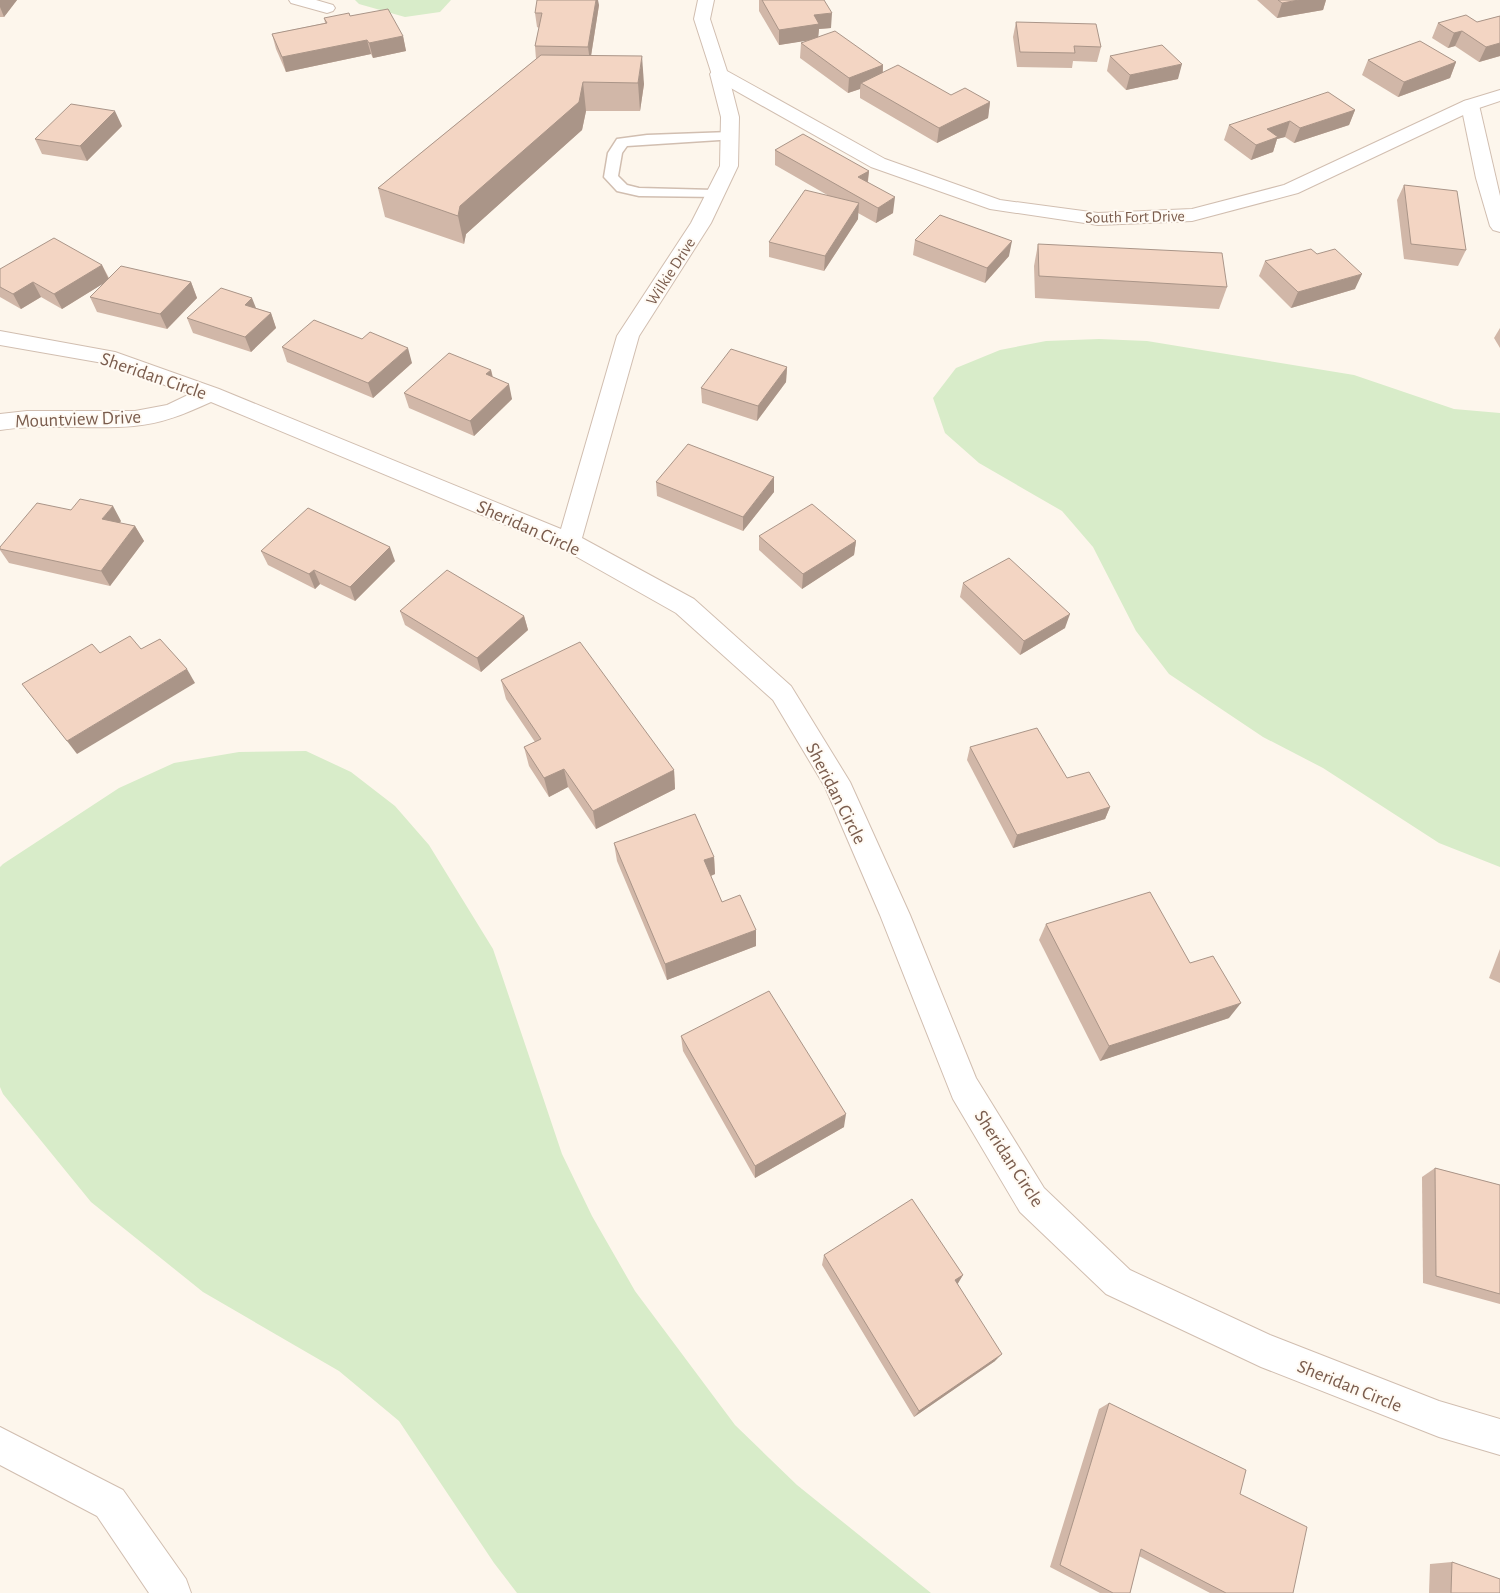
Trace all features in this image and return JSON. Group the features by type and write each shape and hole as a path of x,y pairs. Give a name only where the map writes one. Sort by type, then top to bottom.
{"street":[{"path":"297,0 327,8"},
{"name":"Wilkie Drive","path":"569,542 628,336 701,222 729,166 730,117 702,19 706,0"},
{"name":"South Fort Drive","path":"719,74 878,163 997,205 1098,219 1192,215 1291,189 1470,105 1500,95"},
{"path":"1470,105 1485,178 1500,226"},
{"name":"Sheridan Circle","path":"0,338 107,357 211,394 569,542 685,606 782,693 836,782 896,915 964,1088 1032,1200 1118,1282 1261,1349 1439,1420 1500,1437"},
{"name":"Mountview Drive","path":"0,422 27,418 135,419 172,411 211,394"},
{"path":"0,1445 110,1503 172,1593"}],"lane":[{"path":"714,194 639,192 622,188 612,177 615,153 622,142 647,139 730,136"}],"green space":[{"path":"355,0 451,0 440,12 405,17 359,4"},
{"path":"1099,339 1147,341 1354,375 1454,409 1500,413 1500,867 1439,843 1323,768 1263,737 1169,674 1136,631 1093,547 1062,511 979,463 945,433 933,398 956,368 1000,350 1046,341"},
{"path":"306,751 351,772 395,806 429,845 493,949 562,1154 592,1216 635,1291 735,1425 797,1485 931,1593 517,1593 494,1563 399,1421 339,1371 203,1292 91,1202 3,1094 0,1087 0,867 119,788 174,763 239,752"}],"building":[{"path":"537,0 596,0 588,47 535,46 542,13 535,13"},
{"path":"762,0 824,0 832,13 814,15 819,24 779,30"},
{"path":"1278,0 1299,0 1282,3"},
{"path":"388,9 403,36 369,43 367,40 282,57 272,34 327,23 324,18 349,13 350,16"},
{"path":"1466,15 1477,22 1500,16 1500,43 1486,47 1462,31 1454,33 1438,23"},
{"path":"1016,22 1096,24 1101,47 1074,46 1075,53 1020,52"},
{"path":"835,31 883,65 849,78 801,43"},
{"path":"1420,41 1456,62 1404,82 1368,60"},
{"path":"1162,45 1182,64 1130,75 1110,56"},
{"path":"541,55 642,56 638,83 583,82 579,102 460,206 458,216 378,188"},
{"path":"898,65 951,95 965,88 990,102 939,128 861,83"},
{"path":"1328,92 1355,110 1300,128 1290,121 1267,129 1278,137 1256,145 1229,125"},
{"path":"71,104 115,111 80,146 35,139"},
{"path":"803,134 869,171 858,177 895,197 878,208 775,150"},
{"path":"1404,185 1457,191 1466,250 1411,244"},
{"path":"805,190 859,203 825,256 769,242"},
{"path":"940,215 1012,241 987,268 915,240"},
{"path":"54,238 102,265 54,294 33,282 13,294 0,287 0,269"},
{"path":"1038,244 1222,253 1227,287 1039,276"},
{"path":"1311,249 1317,254 1335,249 1362,274 1298,292 1265,261"},
{"path":"121,266 191,282 160,314 90,297"},
{"path":"221,288 252,298 245,305 271,313 245,337 187,318"},
{"path":"314,320 362,339 370,332 408,348 368,383 282,347"},
{"path":"731,349 787,367 758,406 701,388"},
{"path":"449,353 491,370 486,374 509,384 470,421 404,393"},
{"path":"688,444 774,477 743,517 656,482"},
{"path":"80,499 113,506 102,519 135,526 101,571 0,549 37,503 71,510"},
{"path":"812,504 856,541 803,574 759,536"},
{"path":"308,508 390,547 350,587 314,570 309,574 261,551"},
{"path":"1009,558 1070,614 1024,641 963,583"},
{"path":"447,570 524,616 477,658 400,611"},
{"path":"130,636 141,649 160,639 187,669 67,741 22,684 92,644 100,653"},
{"path":"580,642 674,770 593,811 564,769 544,778 524,747 541,739 501,680"},
{"path":"1037,728 1067,778 1089,772 1110,807 1017,835 970,747"},
{"path":"695,814 714,857 704,860 722,902 740,895 756,930 665,964 614,843"},
{"path":"1150,892 1190,963 1213,956 1241,1003 1109,1046 1046,924"},
{"path":"769,991 846,1114 755,1166 681,1036"},
{"path":"1435,1168 1500,1185 1500,1294 1436,1276"},
{"path":"912,1199 963,1275 955,1280 1002,1354 919,1411 824,1255"},
{"path":"1109,1403 1246,1470 1240,1494 1307,1527 1293,1593 1226,1593 1141,1549 1130,1593 1113,1593 1060,1565"},
{"path":"1452,1562 1500,1579 1500,1593 1451,1593"}]}
